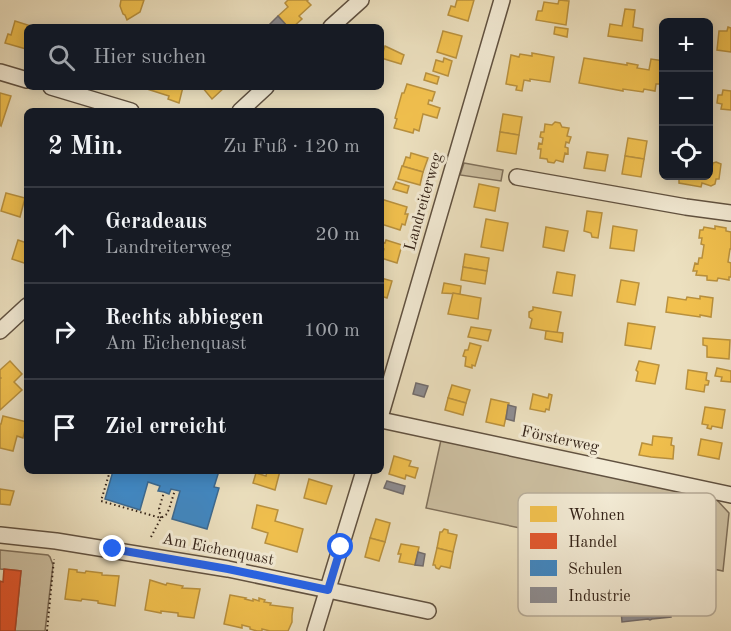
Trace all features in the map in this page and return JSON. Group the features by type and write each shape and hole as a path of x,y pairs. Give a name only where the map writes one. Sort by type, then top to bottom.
{"street":[{"path":"334,24 361,0"},
{"name":"Landreiterweg","path":"384,404 502,0"},
{"path":"0,72 24,79"},
{"path":"61,90 121,108"},
{"path":"243,108 263,90"},
{"path":"517,177 731,213"},
{"path":"0,331 24,309"},
{"name":"Försterweg","path":"384,421 731,495"},
{"path":"315,631 363,474"},
{"name":"Am Eichenquast","path":"0,535 57,541 228,569 428,611"}],"path":[{"path":"109,474 101,501 161,518"},
{"path":"151,537 161,518 167,514 175,490"},
{"path":"161,518 159,509 164,492"},
{"path":"47,631 54,559"}],"shaded area":[{"path":"464,163 503,170 501,181 460,175"},
{"path":"441,440 688,493 518,493 518,528 426,508"},
{"path":"716,499 729,513 723,571 716,570"},
{"path":"0,550 50,557 53,565 45,631 15,631 21,571 0,569"}],"building: Wohnen":[{"path":"121,0 144,0 140,12 127,20 120,6"},
{"path":"288,0 308,0 311,5 299,16 302,19 296,24 285,24 278,16 288,7 285,3"},
{"path":"457,0 474,0 468,21 448,15 451,6 455,7"},
{"path":"559,0 569,1 566,25 536,20 538,11 542,11 544,2 558,4"},
{"path":"625,9 635,10 633,27 643,29 642,41 608,36 610,24 622,26"},
{"path":"15,21 25,24 24,48 5,43 8,34 11,35"},
{"path":"555,27 568,29 567,37 554,34"},
{"path":"728,27 731,28 731,52 717,50 719,31 727,31"},
{"path":"443,31 462,36 456,58 437,52"},
{"path":"385,46 404,55 401,64 384,59"},
{"path":"532,53 554,57 550,82 524,80 522,91 516,90 517,86 506,84 511,55 532,56"},
{"path":"444,58 452,61 448,76 433,71 436,60 443,62"},
{"path":"584,58 638,65 637,68 649,70 651,59 659,60 659,84 656,84 655,91 623,89 623,91 579,83"},
{"path":"426,73 439,77 437,84 424,80"},
{"path":"407,84 435,92 432,101 429,100 428,104 440,108 437,118 423,114 419,131 414,129 413,133 394,128 402,93"},
{"path":"150,90 182,90 179,103 168,99 169,96"},
{"path":"204,90 222,90 212,99"},
{"path":"723,90 731,91 731,110 721,109 722,104 717,103 718,95 722,95"},
{"path":"0,93 11,96 1,126 0,125"},
{"path":"503,114 522,117 519,135 500,132"},
{"path":"555,122 560,123 562,127 569,128 567,136 571,137 569,143 566,142 565,147 568,148 568,154 565,153 563,162 556,160 554,163 540,158 541,149 538,149 539,143 542,144 543,138 540,137 541,132 544,132 545,124 552,125"},
{"path":"500,132 519,135 516,154 497,151"},
{"path":"628,138 647,141 644,159 625,156"},
{"path":"587,152 608,155 605,171 584,168"},
{"path":"411,153 428,158 423,172 402,166 406,157 410,158"},
{"path":"625,156 644,159 641,177 622,174"},
{"path":"713,163 721,164 719,179 716,179 715,184 711,186 702,183 701,187 679,183 679,180 713,180"},
{"path":"402,166 423,172 420,185 398,179"},
{"path":"396,182 409,186 407,193 393,189"},
{"path":"479,184 499,188 495,211 474,207"},
{"path":"6,193 24,198 20,217 1,211"},
{"path":"384,200 407,207 405,225 402,224 400,230 384,225"},
{"path":"587,211 602,213 598,238 584,231"},
{"path":"486,219 508,223 503,251 481,247"},
{"path":"613,226 637,230 634,251 610,248"},
{"path":"715,226 726,228 726,231 731,232 728,262 731,263 731,277 729,280 718,278 717,281 707,280 707,276 696,275 697,271 693,271 695,263 698,264 699,258 702,258 704,245 701,244 702,238 699,238 700,230 704,227 715,229"},
{"path":"546,227 568,231 564,251 543,247"},
{"path":"18,240 24,242 24,263 12,259"},
{"path":"386,240 402,245 397,263 384,259"},
{"path":"465,254 489,258 487,271 463,267"},
{"path":"463,267 487,271 485,284 461,280"},
{"path":"557,272 575,275 572,296 553,293"},
{"path":"384,279 392,281 387,298 384,297"},
{"path":"621,280 639,283 635,305 617,302"},
{"path":"444,283 461,286 460,294 442,293"},
{"path":"453,293 481,298 478,319 448,314"},
{"path":"700,296 713,298 711,317 666,312 668,297 686,300 687,297 700,299"},
{"path":"533,307 561,312 557,333 530,328 532,319 529,317 529,312 533,310"},
{"path":"628,323 655,327 651,349 625,345"},
{"path":"471,327 491,330 488,341 468,337"},
{"path":"546,331 563,333 562,342 545,339"},
{"path":"703,338 730,340 729,359 707,357 707,346 703,345"},
{"path":"470,343 481,346 475,366 472,365 472,368 465,366 466,357 463,356"},
{"path":"10,361 22,374 14,382 22,390 0,410 0,370"},
{"path":"639,361 659,365 655,384 636,381"},
{"path":"717,368 731,371 731,382 721,381 722,377 715,376"},
{"path":"688,370 707,373 706,380 709,381 708,385 705,385 704,392 686,389"},
{"path":"452,385 470,390 466,403 448,398"},
{"path":"533,394 548,398 549,394 552,395 549,410 546,409 545,412 530,409"},
{"path":"448,398 466,403 463,415 445,410"},
{"path":"491,399 509,403 504,426 486,422"},
{"path":"705,407 725,410 722,428 712,426 711,429 707,428 708,425 702,424"},
{"path":"3,416 24,421 23,438 17,436 13,451 0,448"},
{"path":"653,436 672,438 673,459 639,455 642,443 652,445"},
{"path":"701,439 722,443 719,459 698,455"},
{"path":"394,456 411,461 409,466 418,468 415,478 406,475 405,479 389,474"},
{"path":"256,474 266,476 266,474 279,474 275,490 253,483"},
{"path":"309,479 332,486 326,504 304,498"},
{"path":"0,489 14,491 10,505 0,504"},
{"path":"257,505 278,510 275,521 303,529 297,552 265,543 268,533 252,528"},
{"path":"376,519 390,523 385,542 370,538"},
{"path":"444,529 448,530 448,533 457,535 453,552 437,548 440,532"},
{"path":"370,538 385,542 379,561 365,557"},
{"path":"401,544 419,547 415,565 399,562 401,554 398,554"},
{"path":"437,548 453,552 450,568 441,566 439,569 433,565"},
{"path":"69,569 77,570 77,572 85,573 86,571 119,576 115,606 98,603 98,601 65,599"},
{"path":"150,580 166,585 167,583 183,586 182,588 200,589 194,618 178,616 178,613 145,610"},
{"path":"230,595 253,601 253,599 259,601 259,598 271,603 270,605 293,608 292,622 288,631 262,629 262,631 257,631 242,625 242,628 224,624"}],"building: Handel":[{"path":"4,569 21,571 15,631 0,631 0,581 3,582"}],"building: Schulen":[{"path":"112,474 218,474 214,487 219,488 207,529 172,519 180,491 171,489 169,494 158,491 160,486 148,482 140,510 105,499"}],"building: Industrie":[{"path":"278,16 285,24 270,24"},
{"path":"416,383 428,386 424,397 413,394"},
{"path":"508,405 516,407 514,421 506,419"},
{"path":"387,481 405,486 403,494 384,488"},
{"path":"418,552 425,554 423,566 415,565"},
{"path":"621,616 671,616 650,620 622,622"}],"route":[{"path":"113,549 228,569 328,590 341,547"}]}
